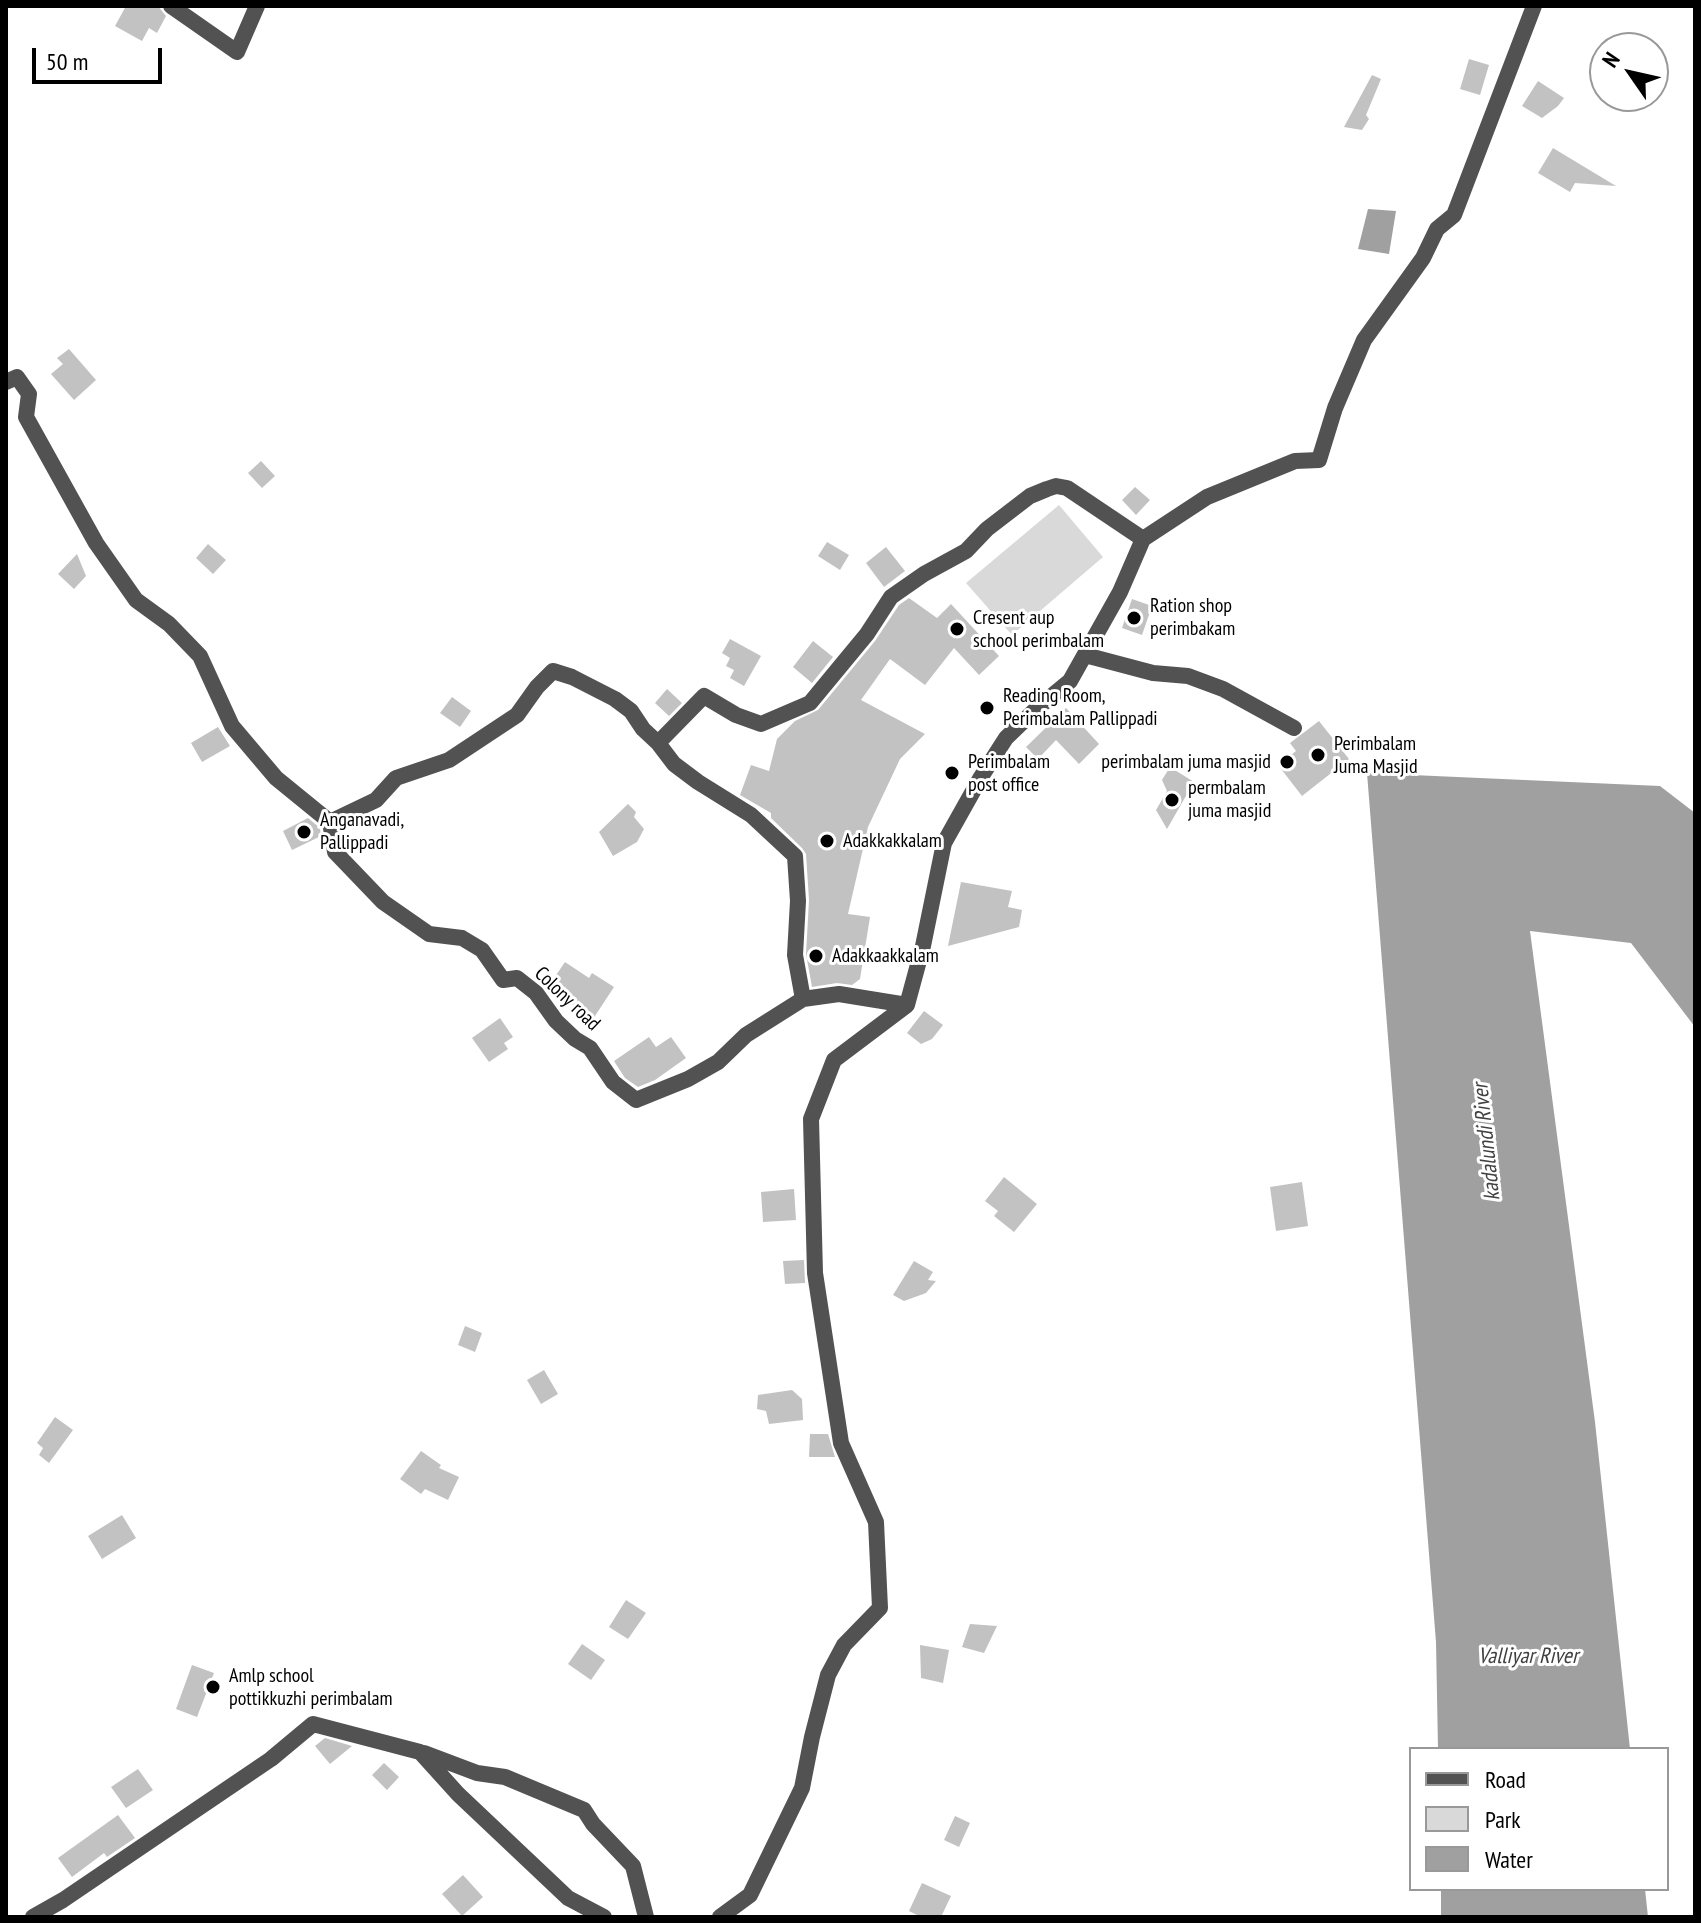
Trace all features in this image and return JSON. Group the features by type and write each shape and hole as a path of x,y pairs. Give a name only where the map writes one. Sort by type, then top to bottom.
{"street":[{"path":"171,6 237,52 257,6"},
{"path":"720,1917 750,1895 802,1788 828,1675 844,1645 880,1608 876,1522 841,1443 815,1273 811,1119 834,1060 907,1005 923,946 944,843 1006,738 1070,681 1120,592 1143,539 1207,497 1295,461 1319,460 1335,408 1364,340 1423,258 1437,229 1454,215 1534,6"},
{"path":"6,382 17,377 29,394 26,417 96,543 136,600 169,624 200,656 232,726 276,778 330,822 376,800 396,778 449,760 517,715 553,671 572,677 615,699 631,711 674,764 751,815 795,856 798,901 795,955 803,999 839,994 907,1005"},
{"path":"658,743 704,696 736,715 761,724 810,703 867,634 891,597 966,551 987,529 1030,496 1056,486 1067,488 1143,539"},
{"path":"1085,655 1153,673 1188,676 1223,689 1294,728"},
{"name":"Colony road","path":"330,822 335,852 383,902 429,934 462,938 482,950 503,980 517,978 536,993 556,1021 590,1048 613,1082 636,1100 688,1079 718,1062 746,1035 803,999"},
{"path":"33,1917 63,1900 271,1759 313,1724 420,1752 477,1773 505,1777 584,1810 593,1824 633,1866 646,1917"},
{"path":"420,1752 458,1794 568,1898 604,1917"}],"green space":[{"path":"1059,505 1103,557 1012,635 966,583"}],"water":[{"path":"1368,209 1396,211 1389,254 1358,249"},
{"name":"Valliyar River","path":"1367,773 1660,786 1695,813 1695,1027 1631,943 1530,931 1595,1422 1630,1747 1438,1747 1436,1642"},
{"path":"1441,1891 1645,1891 1648,1917 1441,1917"}],"building":[{"path":"126,6 158,6 166,16 157,33 149,28 142,41 115,26"},
{"path":"1469,59 1489,65 1480,95 1460,89"},
{"path":"1372,75 1381,79 1366,115 1369,119 1362,130 1344,127"},
{"path":"1538,81 1564,98 1542,118 1522,106"},
{"path":"1553,148 1616,186 1575,183 1570,192 1538,173"},
{"path":"69,349 96,380 74,400 51,374 63,364 57,358"},
{"path":"261,461 275,476 262,488 248,473"},
{"path":"1135,487 1150,500 1136,515 1122,500"},
{"path":"827,542 849,555 840,570 818,556"},
{"path":"208,544 226,560 213,574 196,558"},
{"path":"886,547 905,571 884,587 866,563"},
{"path":"77,554 86,576 74,589 58,574"},
{"name":"Adakkakkalam","path":"909,598 937,618 951,604 999,656 979,675 954,648 925,685 890,659 861,700 925,734 900,759 868,827 848,914 870,917 860,979 852,985 837,983 812,987 806,954 809,900 806,854 771,818 771,813 740,795 751,765 769,771 777,739 795,721 818,710 875,641 899,605"},
{"path":"1132,599 1152,606 1142,635 1122,628"},
{"path":"730,639 761,656 744,686 730,678 734,670 726,666 730,658 722,653"},
{"path":"813,641 833,657 812,683 793,667"},
{"path":"667,689 682,703 669,716 655,703"},
{"path":"452,697 471,711 460,727 440,713"},
{"path":"1066,708 1099,744 1079,764 1056,740 1038,759 1026,747"},
{"name":"Perimbalam Juma Masjid","path":"1319,721 1349,759 1302,796 1278,765 1296,751 1290,743"},
{"path":"218,727 230,746 202,762 191,743"},
{"name":"permbalam juma masjid","path":"1170,767 1194,782 1167,829 1156,810 1167,791 1162,780"},
{"path":"628,804 636,812 634,817 644,829 637,842 613,856 599,832"},
{"name":"Anganavadi, Pallippadi","path":"308,818 320,828 321,836 292,850 283,831"},
{"path":"961,882 1012,891 1008,907 1022,910 1019,927 948,946"},
{"path":"565,962 589,978 592,973 614,987 593,1019 567,1001 569,997 550,984"},
{"path":"924,1011 943,1025 932,1039 921,1044 907,1033"},
{"path":"500,1018 513,1037 504,1043 508,1049 489,1062 472,1038"},
{"path":"649,1037 656,1047 671,1037 686,1058 655,1080 638,1087 625,1078 614,1061"},
{"path":"1004,1177 1037,1204 1014,1232 994,1216 998,1211 985,1201"},
{"path":"1302,1182 1308,1226 1276,1231 1270,1187"},
{"path":"794,1189 796,1220 763,1222 761,1192"},
{"path":"804,1260 805,1283 785,1284 783,1261"},
{"path":"914,1261 933,1272 928,1280 936,1281 926,1293 904,1301 893,1295"},
{"path":"465,1326 482,1333 475,1352 458,1345"},
{"path":"544,1370 558,1394 541,1404 527,1380"},
{"path":"792,1390 802,1399 803,1420 769,1424 766,1411 757,1409 758,1395"},
{"path":"55,1417 73,1430 49,1463 39,1455 43,1448 37,1443"},
{"path":"810,1434 828,1434 835,1457 809,1457"},
{"path":"421,1451 441,1465 439,1468 459,1477 448,1500 425,1489 421,1494 400,1479"},
{"path":"122,1515 136,1538 102,1559 88,1536"},
{"path":"626,1600 646,1613 628,1639 609,1627"},
{"path":"970,1624 997,1626 984,1653 962,1647"},
{"path":"582,1644 605,1660 591,1680 568,1664"},
{"path":"920,1645 949,1650 943,1683 921,1678"},
{"path":"192,1665 214,1673 197,1717 176,1709"},
{"path":"325,1738 352,1746 330,1764 315,1746"},
{"path":"384,1763 399,1777 387,1790 372,1775"},
{"path":"138,1769 153,1790 126,1808 111,1787"},
{"path":"118,1815 135,1838 107,1857 104,1853 72,1877 58,1858"},
{"path":"955,1816 970,1823 959,1847 944,1840"},
{"path":"463,1875 483,1897 462,1916 442,1894"},
{"path":"922,1883 951,1896 941,1917 921,1917 909,1911"}],"place":[{"name":"Ration shop perimbakam","path":"1134,618"},
{"name":"Cresent aup school perimbalam","path":"957,629"},
{"name":"Reading Room, Perimbalam Pallippadi","path":"987,708"},
{"name":"Perimbalam Juma Masjid","path":"1318,755"},
{"name":"perimbalam juma masjid","path":"1287,762"},
{"name":"Perimbalam post office","path":"952,773"},
{"name":"permbalam juma masjid","path":"1172,800"},
{"name":"Anganavadi, Pallippadi","path":"304,832"},
{"name":"Adakkakkalam","path":"827,841"},
{"name":"Adakkaakkalam","path":"816,956"},
{"name":"Amlp school pottikkuzhi perimbalam","path":"213,1687"}],"water label":[{"name":"kadalundi River","path":"1487,1142"}]}
